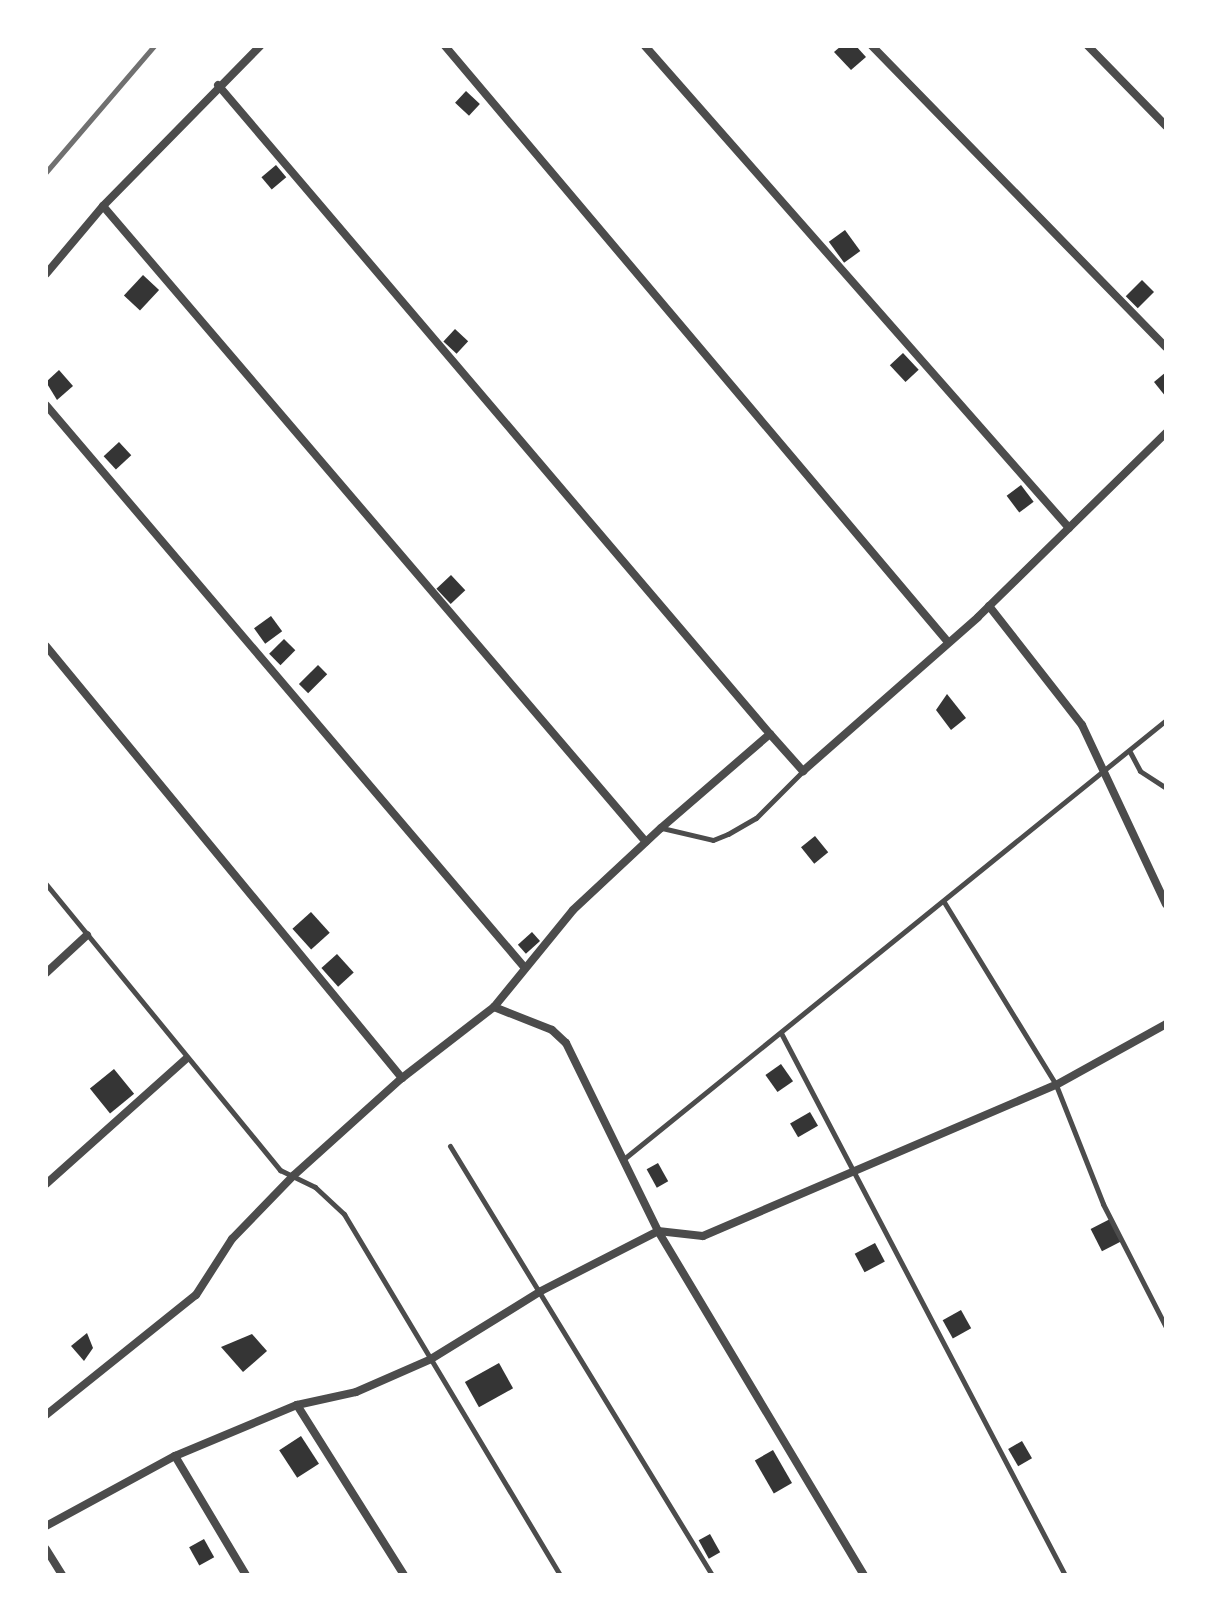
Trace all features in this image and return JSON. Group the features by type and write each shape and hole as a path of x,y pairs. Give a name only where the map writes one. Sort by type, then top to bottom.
{"street":[{"path":"46,274 103,206 218,85 260,46"},
{"path":"445,46 948,642"},
{"path":"645,46 1069,528"},
{"path":"872,46 1166,347"},
{"path":"1088,46 1166,126"},
{"path":"218,85 803,771 989,606 1166,433"},
{"path":"103,206 646,842"},
{"path":"46,405 525,968"},
{"path":"989,606 1082,725 1166,904"},
{"path":"46,646 402,1078"},
{"path":"46,1415 196,1295 232,1239 293,1176 402,1078 494,1007 573,910 661,828 770,734"},
{"path":"46,973 87,935"},
{"path":"494,1007 552,1030 566,1043 625,1158 658,1231 864,1575"},
{"path":"46,1526 175,1456 297,1405 356,1392 431,1359 541,1291 658,1231 703,1236 854,1168 1056,1085 1166,1024"},
{"path":"46,1184 186,1059"},
{"path":"297,1405 404,1575"},
{"path":"175,1456 246,1575"},
{"path":"46,1549 62,1575"}],"lane":[{"path":"625,1158 1103,775 1166,720"},
{"path":"1130,752 1140,771 1166,788"},
{"path":"661,828 713,840 728,834 756,818 803,771"},
{"path":"46,884 186,1059 280,1170 315,1187 344,1214 560,1575"},
{"path":"944,902 1056,1085 1103,1204 1166,1327"},
{"path":"781,1033 854,1168 902,1270 1065,1575"},
{"path":"450,1146 712,1575"}],"building":[{"path":"841,46 856,46 866,57 851,70 834,52"},
{"path":"466,91 480,104 469,116 455,103"},
{"path":"276,165 286,177 272,189 261,177"},
{"path":"845,230 860,251 844,263 829,242"},
{"path":"143,275 159,290 140,310 124,295"},
{"path":"1142,280 1154,292 1138,308 1126,296"},
{"path":"455,329 468,341 457,354 443,341"},
{"path":"903,353 919,370 906,382 890,365"},
{"path":"59,370 73,386 57,400 46,382"},
{"path":"1166,372 1166,397 1154,382"},
{"path":"119,442 131,455 116,469 104,456"},
{"path":"1021,485 1034,502 1019,513 1007,496"},
{"path":"451,575 465,590 451,604 436,589"},
{"path":"271,616 282,631 265,644 254,628"},
{"path":"284,639 295,650 280,665 269,654"},
{"path":"318,665 327,674 308,693 299,684"},
{"path":"947,694 966,718 951,730 936,710"},
{"path":"815,836 828,852 814,864 801,847"},
{"path":"311,912 330,933 311,950 292,929"},
{"path":"532,932 540,941 526,954 518,945"},
{"path":"337,954 354,973 338,987 321,968"},
{"path":"781,1064 793,1081 777,1092 765,1075"},
{"path":"114,1069 134,1094 110,1113 90,1089"},
{"path":"810,1112 818,1126 798,1137 790,1124"},
{"path":"658,1163 668,1181 657,1188 647,1169"},
{"path":"1112,1218 1123,1240 1102,1251 1091,1229"},
{"path":"875,1243 885,1262 865,1272 855,1254"},
{"path":"961,1310 971,1328 953,1339 943,1320"},
{"path":"87,1333 93,1348 84,1361 71,1346"},
{"path":"252,1334 267,1351 243,1372 221,1347"},
{"path":"499,1363 513,1388 479,1407 465,1382"},
{"path":"301,1436 319,1464 297,1478 279,1450"},
{"path":"1022,1441 1032,1458 1018,1466 1008,1449"},
{"path":"773,1450 792,1483 774,1493 755,1460"},
{"path":"710,1534 720,1552 709,1559 699,1540"},
{"path":"204,1539 214,1557 199,1566 189,1547"}],"railway":[{"path":"46,172 154,46"}]}
